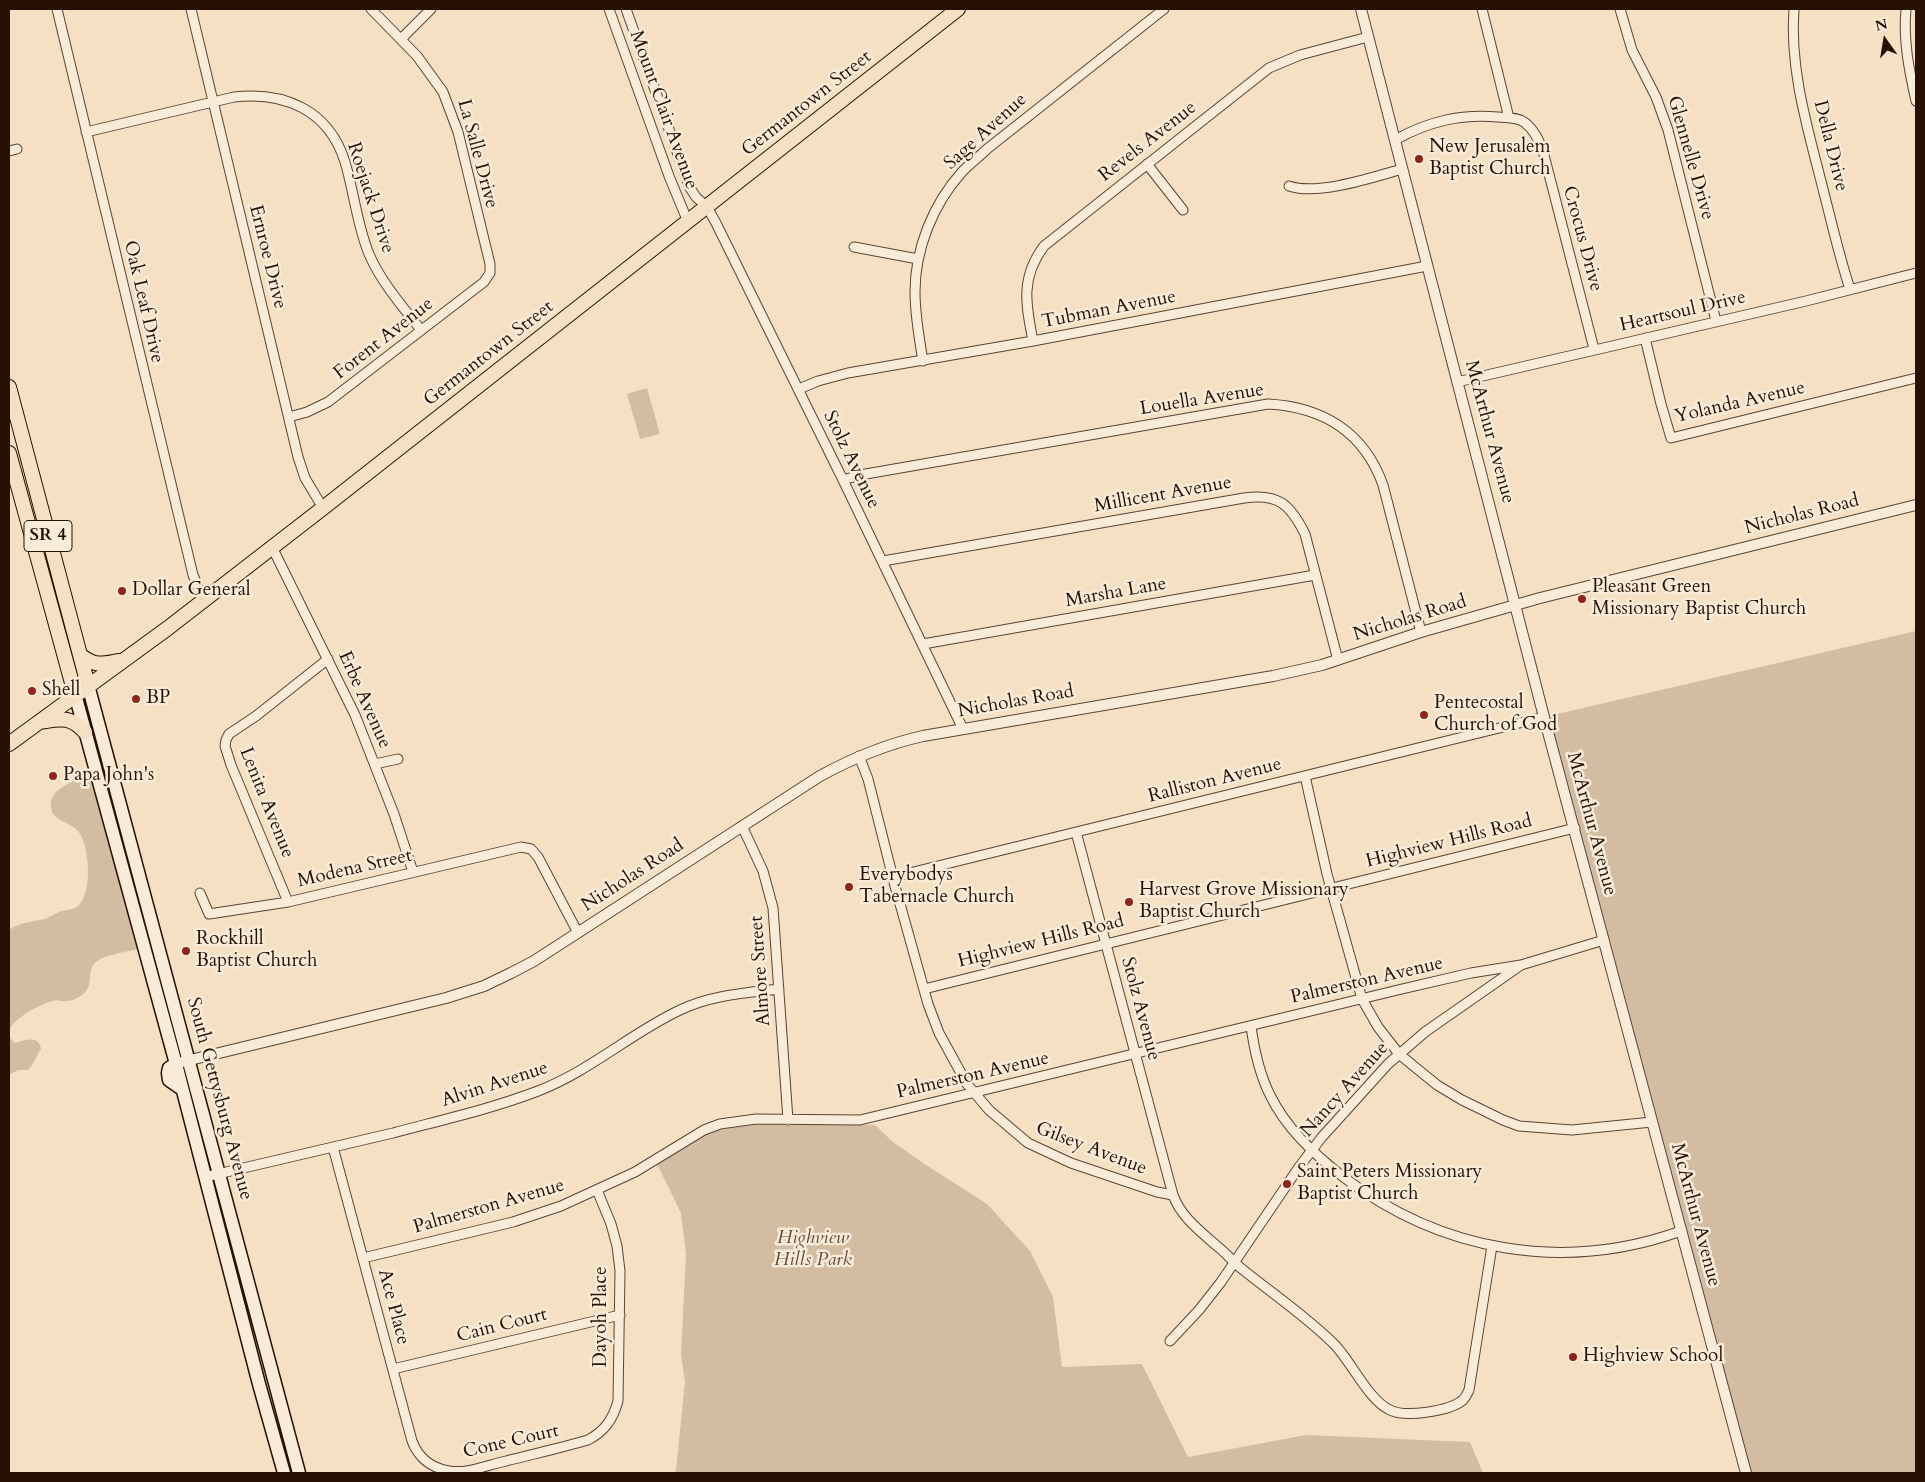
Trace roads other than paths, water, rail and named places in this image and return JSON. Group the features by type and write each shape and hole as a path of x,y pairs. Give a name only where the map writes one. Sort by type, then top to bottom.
{"main road":[{"name":"Germantown Street","path":"9,744 125,660 324,508 958,9"},
{"name":"South Gettysburg Avenue","path":"9,388 88,685 182,1062"},
{"name":"South Gettysburg Avenue","path":"9,453 86,732 182,1062 220,1174 299,1473"},
{"path":"80,655 92,664 100,665 125,660"},
{"path":"38,722 68,719 86,732"},
{"name":"South Gettysburg Avenue","path":"182,1062 169,1068 169,1080 182,1089 284,1473"}],"street":[{"name":"Oak Leaf Drive","path":"57,9 193,575 204,600"},
{"name":"Ernroe Drive","path":"191,9 301,470 324,508"},
{"name":"La Salle Drive","path":"371,9 417,56 443,92 458,132 490,264 490,273"},
{"path":"401,39 430,9"},
{"name":"Mount Clair Avenue","path":"609,9 669,176 688,222"},
{"name":"Mount Clair Avenue","path":"626,9 690,188 696,197 707,206"},
{"name":"Sage Avenue","path":"923,361 915,303 918,259 937,206 965,169 1051,97 1164,9"},
{"name":"McArthur Avenue","path":"1362,9 1544,718 1575,828 1746,1473"},
{"path":"1395,140 1421,126 1449,118 1471,115 1508,118 1482,9"},
{"name":"Glennelle Drive","path":"1620,9 1632,50 1656,97 1668,130 1716,321"},
{"name":"Della Drive","path":"1794,9 1793,32 1800,90 1814,154 1850,289"},
{"path":"1906,9 1907,60 1916,101"},
{"name":"Revels Avenue","path":"1033,341 1026,309 1026,288 1033,265 1040,252 1060,232 1269,68 1300,55 1368,37"},
{"name":"Roejack Drive","path":"86,132 213,101 245,96 272,96 302,108 325,127 335,140 343,155 365,244 384,282 421,330"},
{"name":"Crocus Drive","path":"1508,118 1524,122 1539,139 1594,349"},
{"path":"1147,164 1183,210"},
{"path":"1289,186 1304,189 1330,186 1402,169"},
{"name":"Stolz Avenue","path":"707,206 844,480 963,728"},
{"path":"854,247 918,259"},
{"name":"Tubman Avenue","path":"799,389 818,381 848,373 1033,341 1427,266"},
{"name":"Forent Avenue","path":"289,417 307,412 328,402 484,282 490,273"},
{"name":"Heartsoul Drive","path":"1458,382 1916,273"},
{"name":"Yolanda Avenue","path":"1645,338 1661,404 1672,438 1916,378"},
{"name":"Louella Avenue","path":"844,480 860,475 915,465 1268,404 1305,409 1325,417 1347,432 1364,450 1377,470 1383,485 1421,632"},
{"name":"Millicent Avenue","path":"882,561 1258,496 1269,497 1280,501 1293,512 1305,534 1314,575 1338,660"},
{"name":"Nicholas Road","path":"182,1062 423,1004 469,990 511,974 578,933 820,776 859,756 908,739 1273,676 1322,665 1421,632 1540,598 1916,506"},
{"name":"Erbe Avenue","path":"272,547 355,715 394,814 413,872"},
{"name":"Marsha Lane","path":"923,644 1314,575"},
{"name":"Lenita Avenue","path":"288,902 250,812 225,744 229,734 262,711 328,659"},
{"name":"Ralliston Avenue","path":"893,877 1544,718"},
{"name":"Gilsey Avenue","path":"859,756 868,779 924,989 943,1040 956,1066 974,1092 999,1120 1028,1143 1079,1166 1157,1192 1173,1195"},
{"path":"375,764 398,759"},
{"path":"1305,776 1331,888 1362,999 1378,1027 1399,1054 1437,1085 1462,1100 1519,1126 1572,1130 1652,1122"},
{"name":"Almore Street","path":"742,826 757,856 771,897 788,1120"},
{"name":"Highview Hills Road","path":"924,989 1575,828"},
{"name":"Stolz Avenue","path":"1076,832 1173,1195"},
{"name":"Modena Street","path":"200,893 209,914 288,902 521,847 531,849 538,857 578,933"},
{"name":"Palmerston Avenue","path":"363,1258 513,1222 560,1206 635,1172 704,1130 720,1124 746,1120 860,1120 1471,973 1521,965 1604,940"},
{"name":"Nancy Avenue","path":"1170,1340 1199,1310 1221,1282 1312,1150 1336,1120 1399,1054 1425,1032 1521,965"},
{"name":"Alvin Avenue","path":"205,1177 500,1105 556,1083 595,1062 661,1020 682,1009 706,1000 733,994 779,989"},
{"path":"1251,1026 1259,1064 1270,1094 1290,1127 1312,1150 1365,1193 1403,1215 1434,1229 1492,1246 1548,1252 1597,1251 1635,1245 1681,1231"},
{"name":"Ace Place","path":"333,1147 414,1446 424,1460 436,1467"},
{"name":"Dayoh Place","path":"593,1437 602,1432 610,1422 618,1401 620,1315 620,1271 617,1246 611,1224 597,1190"},
{"path":"1173,1195 1183,1214 1234,1262 1326,1336 1342,1352 1370,1392 1386,1408 1396,1413 1426,1412 1450,1405 1463,1400 1469,1390 1492,1246"},
{"name":"Cain Court","path":"393,1369 620,1315"},
{"name":"Cone Court","path":"436,1467 454,1471 468,1470 574,1444 593,1437"}],"place":[{"name":"New Jerusalem Baptist Church","path":"1419,159"},
{"name":"Dollar General","path":"122,591"},
{"name":"Pleasant Green Missionary Baptist Church","path":"1582,599"},
{"name":"Shell","path":"32,691"},
{"name":"BP","path":"136,699"},
{"name":"Pentecostal Church of God","path":"1424,715"},
{"name":"Papa John's","path":"53,776"},
{"name":"Everybodys Tabernacle Church","path":"849,887"},
{"name":"Harvest Grove Missionary Baptist Church","path":"1129,902"},
{"name":"Rockhill Baptist Church","path":"186,951"},
{"name":"Saint Peters Missionary Baptist Church","path":"1287,1184"},
{"name":"Highview School","path":"1573,1357"}],"park label":[{"name":"Highview Hills Park","path":"813,1250"}]}
